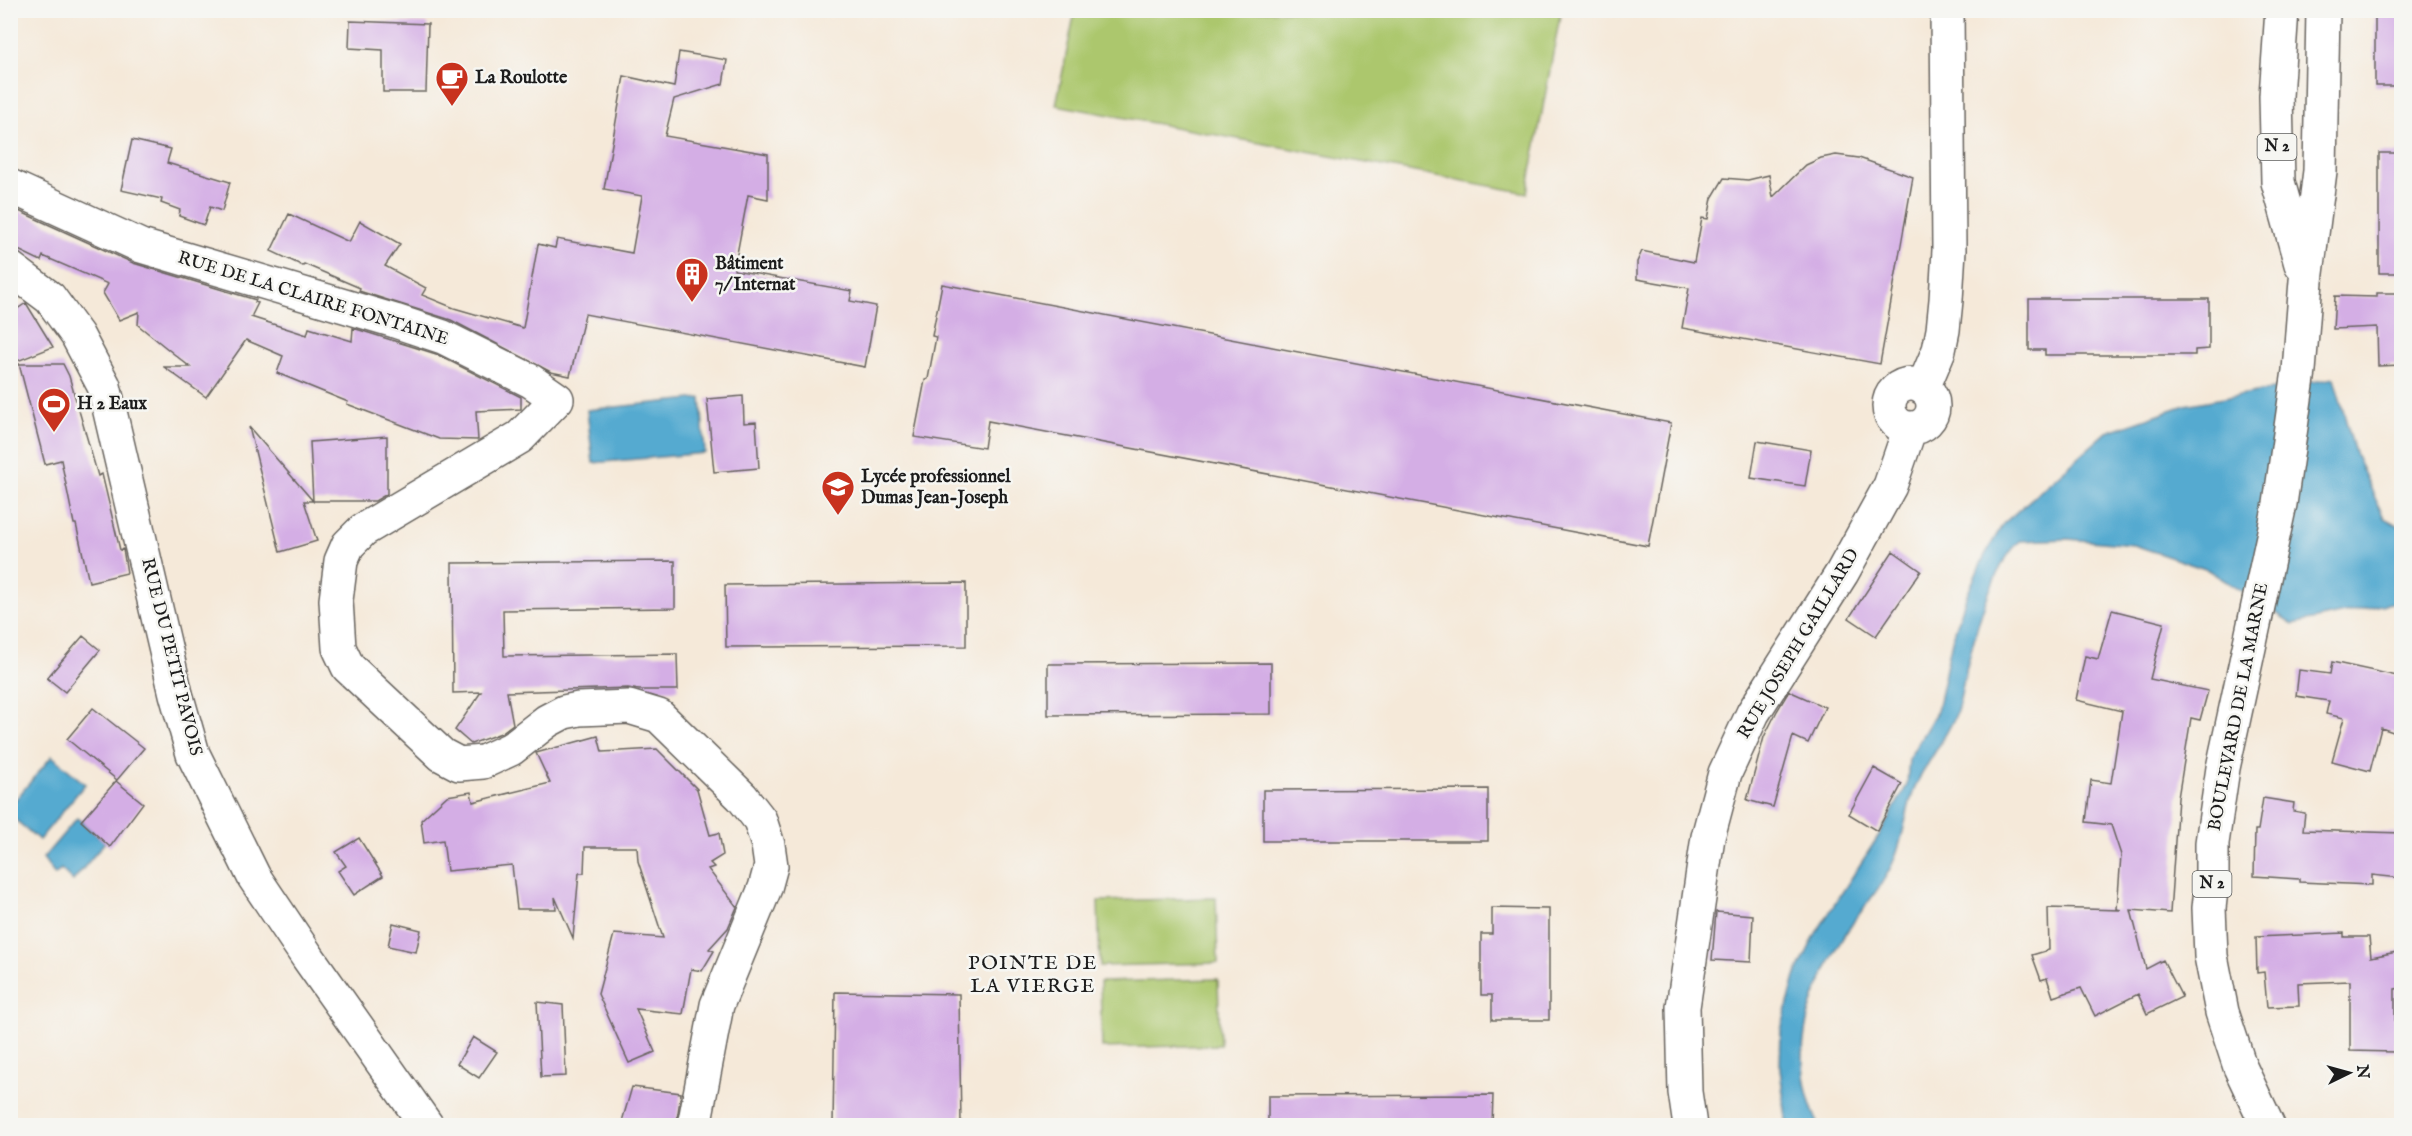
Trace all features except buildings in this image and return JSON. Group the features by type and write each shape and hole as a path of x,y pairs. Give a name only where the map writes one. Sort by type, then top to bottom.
{"street":[{"name":"RUE JOSEPH GAILLARD","path":"1690,1125 1686,1092 1683,1007 1708,837 1725,773 1753,713 1842,573 1890,486 1910,428 1897,422 1892,416 1889,403 1891,396 1895,390 1908,384 1923,388 1939,350 1946,300 1949,250 1947,10"},
{"name":"BOULEVARD DE LA MARNE","path":"2282,10 2276,96 2278,182 2306,281"},
{"name":"BOULEVARD DE LA MARNE","path":"2268,1125 2240,1067 2222,1012 2211,956 2209,908 2212,843 2223,768 2280,504 2299,371 2306,281 2320,171 2323,10"},
{"name":"RUE DE LA CLAIRE FONTAINE","path":"10,186 141,246 384,317 442,337 531,381 557,399 520,437 363,530 348,545 341,561 336,600 339,648 348,667 442,755 459,764 483,762 499,756 547,721 564,712 629,706 659,716 742,797 760,820 768,845 771,866 765,888 717,1005 694,1125"},
{"name":"RUE DU PETIT PAVOIS","path":"10,268 50,298 77,335 104,386 176,694 193,754 254,877 427,1125"}],"green space":[{"path":"1075,11 1561,11 1527,193 1056,105"},
{"path":"1216,898 1218,963 1100,966 1098,901"},
{"path":"1218,979 1220,1045 1102,1048 1100,982"}],"water":[{"path":"2334,378 2355,453 2384,518 2401,527 2401,601 2293,624 2208,570 2134,545 2068,539 2020,541 2009,554 1991,587 1978,625 1956,714 1914,790 1900,843 1890,869 1837,948 1812,1005 1805,1032 1803,1056 1807,1092 1819,1125 1787,1126 1780,1069 1781,1030 1795,977 1816,933 1881,832 1907,785 1909,758 1937,711 1952,640 1967,594 1985,555 2003,524 2107,432 2185,405"},
{"path":"701,398 705,453 593,463 587,410"},
{"path":"52,756 85,784 39,840 11,816 11,805"},
{"path":"77,818 105,842 73,881 61,869 55,875 43,858"}],"place":[{"name":"La Roulotte","path":"452,107"},
{"name":"Bâtiment 7/ Internat","path":"692,303"},
{"name":"H 2 Eaux","path":"54,433"},
{"name":"Lycée professionnel Dumas Jean-Joseph","path":"838,516"}],"district":[{"name":"POINTE DE LA VIERGE","path":"1033,974"}]}
